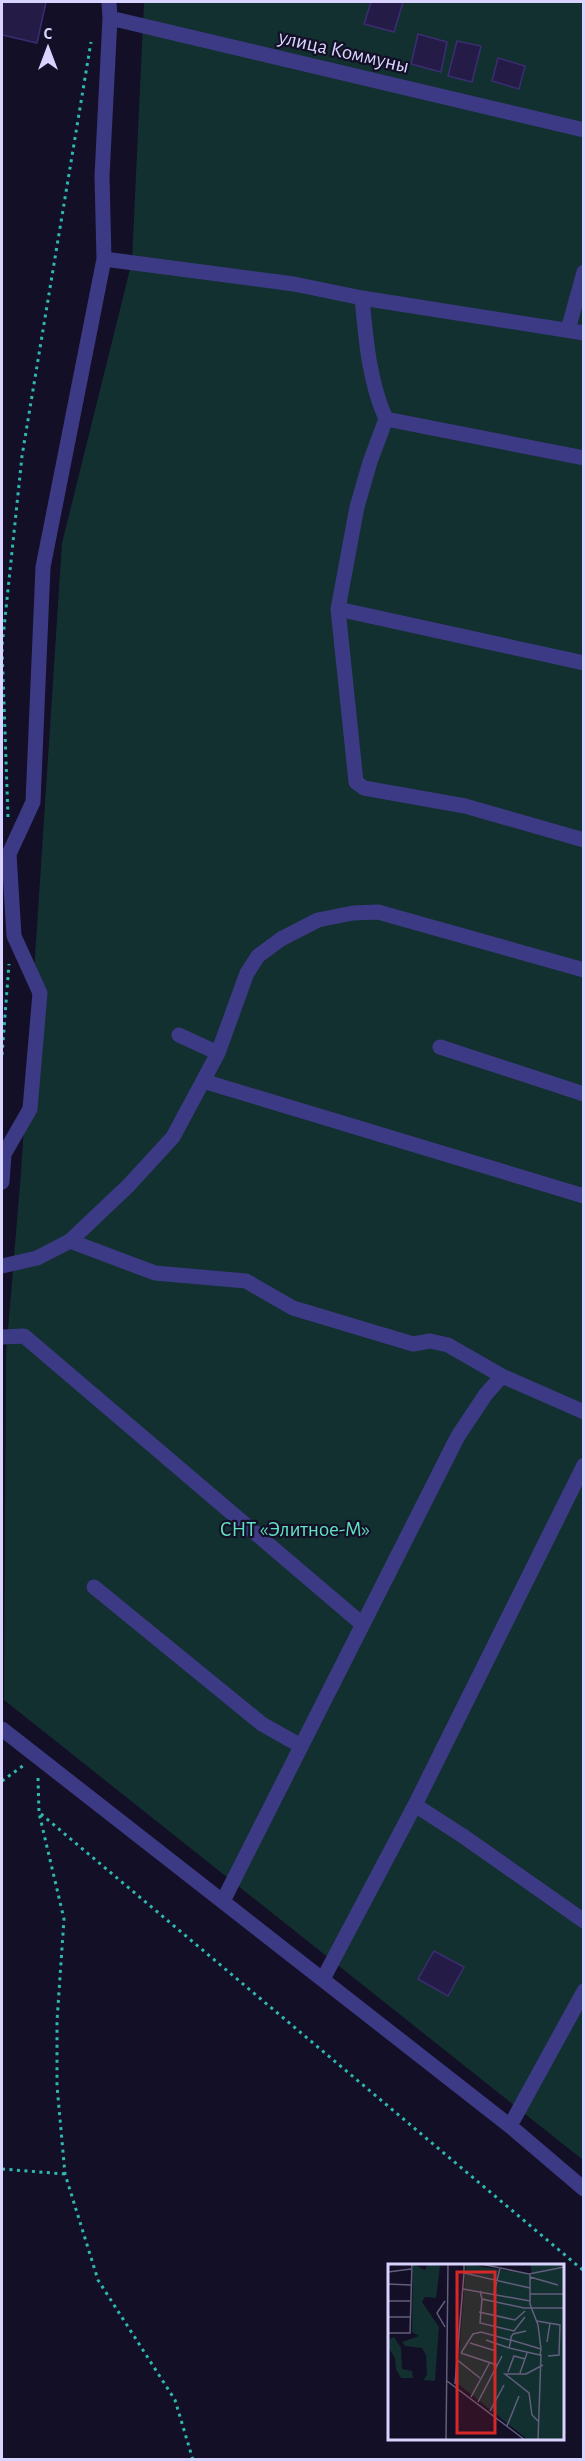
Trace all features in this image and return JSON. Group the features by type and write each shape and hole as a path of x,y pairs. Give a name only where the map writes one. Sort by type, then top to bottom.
{"street":[{"path":"2,1182 4,1154 30,1109 40,993 14,936 9,854 33,802 43,567 104,259 102,176 109,2"},
{"name":"улица Коммуны","path":"110,18 584,130"},
{"path":"104,259 294,285 584,333"},
{"path":"568,330 584,272"},
{"path":"362,298 366,342 376,396 386,419 357,507 338,609 356,782 364,788 465,806 584,840"},
{"path":"386,419 584,458"},
{"path":"338,609 584,663"},
{"path":"2,1266 37,1258 70,1241 128,1186 173,1137 218,1053 247,973 258,956 281,939 318,920 353,913 378,912 584,970"},
{"path":"179,1035 218,1053"},
{"path":"440,1047 584,1094"},
{"path":"203,1081 584,1196"},
{"path":"70,1241 155,1273 246,1281 293,1308 413,1344 430,1341 447,1345 502,1377 584,1412"},
{"path":"2,1337 24,1336 362,1624"},
{"path":"224,1901 458,1436 486,1394 502,1377"},
{"path":"323,1979 415,1805 582,1471"},
{"path":"94,1587 237,1705 262,1724 301,1746"},
{"path":"2,1729 510,2126 584,2189"},
{"path":"415,1805 464,1836 584,1921"},
{"path":"510,2126 584,1991"}],"path":[{"path":"8,819 2,647 22,456 92,36"},
{"path":"2,1055 8,970 14,936"},
{"path":"2,1781 37,1755"},
{"path":"37,1755 39,1813 64,1919 57,2021 57,2086 65,2174 98,2280 175,2400 193,2460"},
{"path":"39,1813 584,2271"},
{"path":"2,2169 65,2174"}],"green space":[{"name":"СНТ «Элитное-М»","path":"144,2 583,2 583,2160 4,1700 6,1354 21,1172 62,543 132,261"}],"building":[{"path":"2,2 46,2 37,43 2,35"},
{"path":"371,2 403,2 394,32 364,24"},
{"path":"418,34 447,42 441,72 411,64"},
{"path":"457,41 481,46 472,82 448,76"},
{"path":"498,58 525,66 519,89 492,81"},
{"path":"434,1951 464,1967 448,1996 418,1979"}]}
